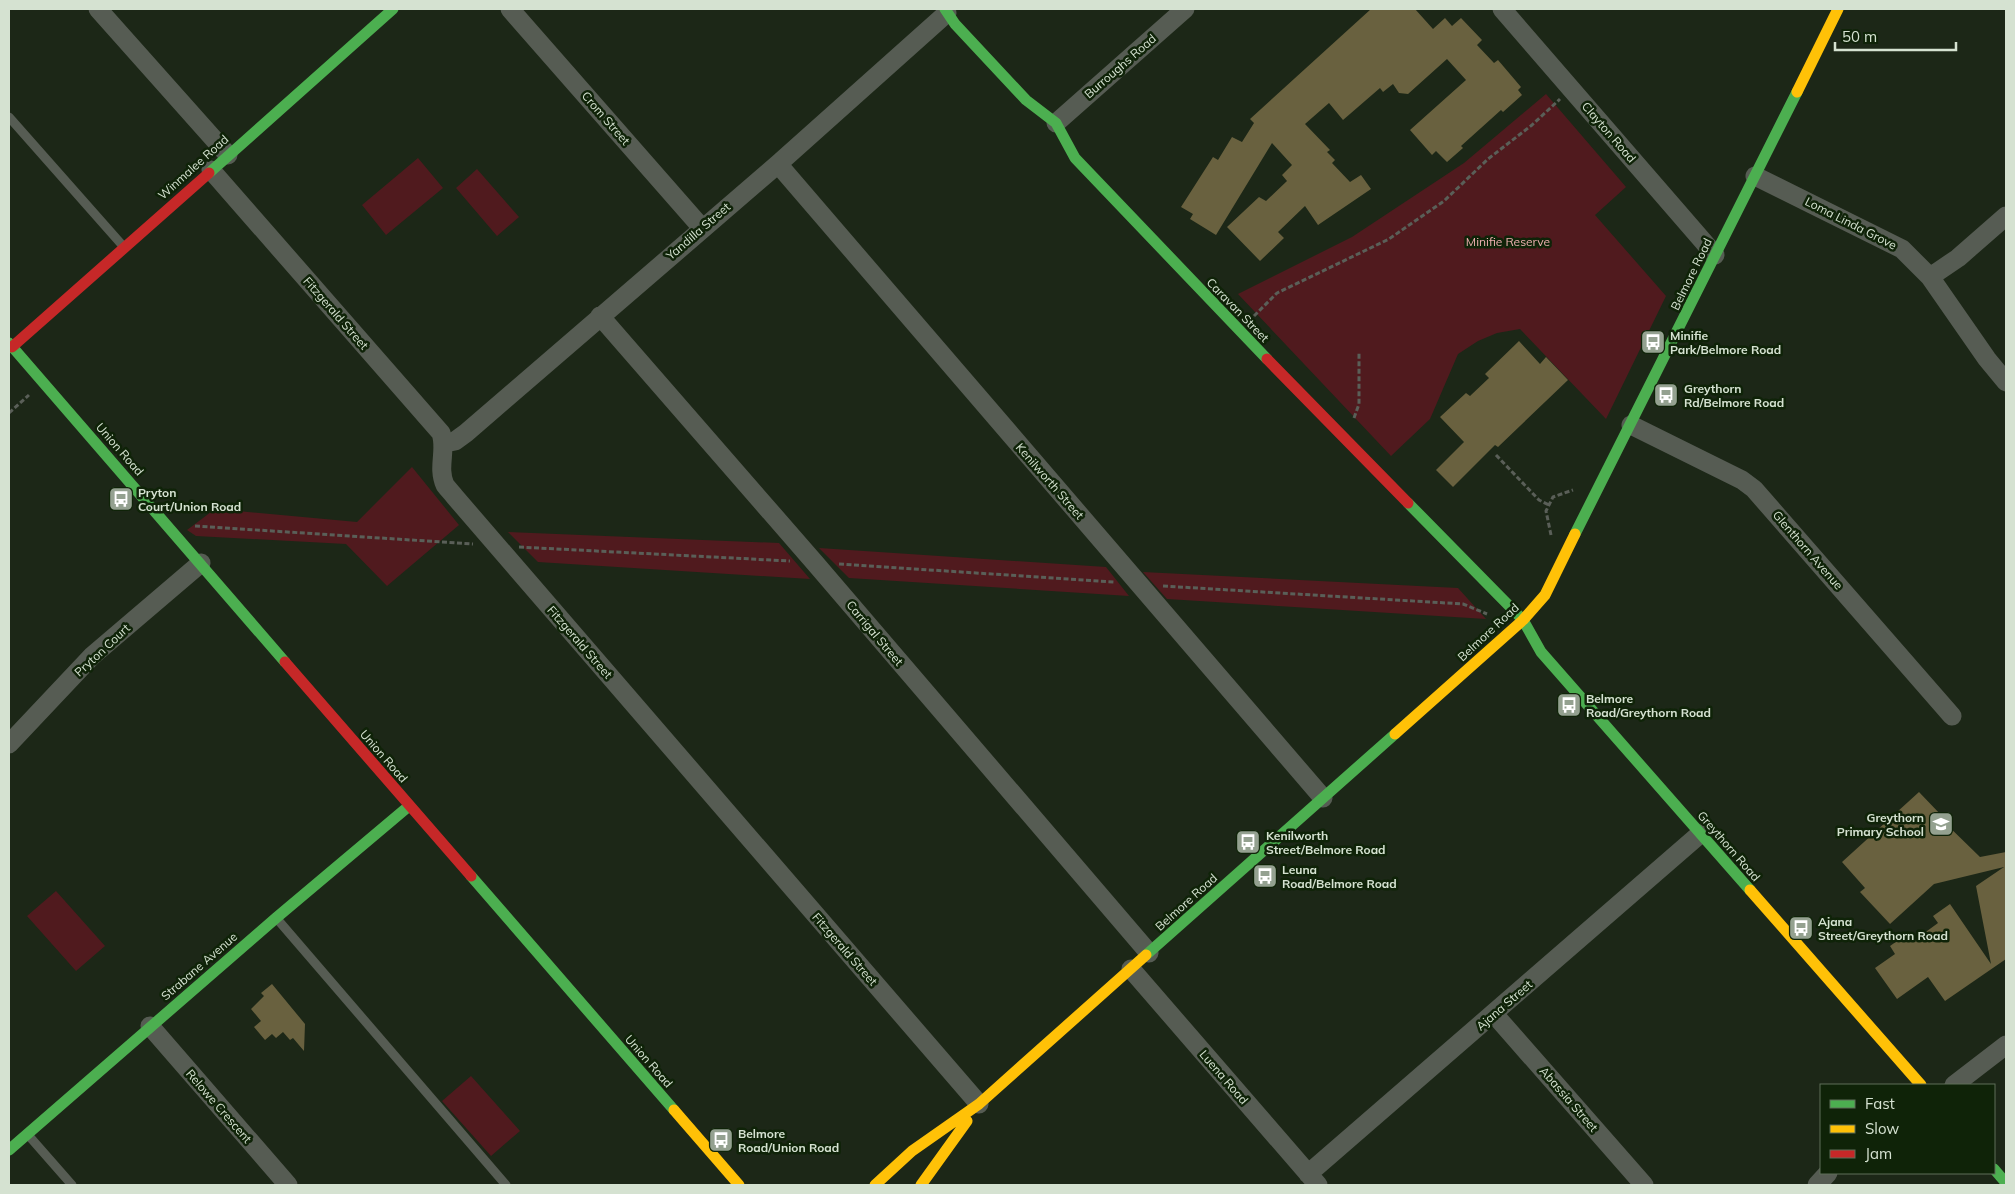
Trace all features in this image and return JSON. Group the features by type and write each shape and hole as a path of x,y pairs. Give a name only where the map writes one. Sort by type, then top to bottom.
{"main road":[{"name":"Belmore Road","path":"875,1185 912,1151 979,1104 1523,620 1544,595 1631,425 1838,9"},
{"name":"Winmalee Road","path":"10,345 124,247 391,10"},
{"name":"Caravan Street","path":"946,11 955,24 1026,100 1056,123 1075,158 1239,331 1523,620"},
{"name":"Union Road","path":"10,345 201,563 408,806 739,1185"},
{"name":"Greythorn Road","path":"1523,620 1541,652 1914,1083"},
{"name":"Strabane Avenue","path":"9,1150 150,1026 408,806"},
{"name":"Belmore Road","path":"921,1185 979,1104"},
{"path":"1995,1170 2006,1183"}],"street":[{"path":"98,9 228,155"},
{"name":"Crom Street","path":"510,9 702,228"},
{"name":"Burroughs Road","path":"1056,123 1185,9"},
{"name":"Clayton Road","path":"1502,9 1715,256"},
{"name":"Yandilla Street","path":"444,443 455,441 466,433 778,164 946,11"},
{"name":"Kenilworth Street","path":"778,164 1324,798"},
{"name":"Fitzgerald Street","path":"210,170 440,433 444,443 442,472 446,485 455,498 979,1104"},
{"name":"Loma Linda Grove","path":"1755,176 1892,243 1910,256 1930,277 1987,359 2006,382"},
{"path":"1930,277 1964,253 2006,216"},
{"name":"Carrigal Street","path":"600,316 815,563 1149,953"},
{"name":"Glenthorn Avenue","path":"1631,425 1734,476 1754,489 1952,716"},
{"name":"Pryton Court","path":"9,744 92,656 201,563"},
{"name":"Ajana Street","path":"1313,1180 1494,1014 1700,834"},
{"name":"Luena Road","path":"1131,969 1313,1180"},
{"name":"Abassia Street","path":"1494,1014 1644,1185"},
{"name":"Relowe Crescent","path":"150,1026 288,1185"},
{"path":"1955,1084 2000,1051"},
{"path":"1969,1084 2000,1051"},
{"path":"1817,1185 1827,1174"}],"lane":[{"path":"9,117 124,247"},
{"path":"276,918 506,1185"},
{"path":"27,1134 72,1185"}],"path":[{"path":"1239,331 1277,293 1389,239 1444,200 1488,160 1532,125 1571,88"},
{"path":"1345,439 1359,404 1359,352"},
{"path":"9,413 44,383"},
{"path":"1496,455 1539,500 1549,505 1553,497"}],"green space":[{"name":"Minifie Reserve","path":"1546,94 1626,187 1595,215 1666,296 1606,419 1520,329 1497,333 1478,341 1458,354 1430,419 1391,456 1238,294 1352,237 1464,163"},
{"path":"418,158 443,188 386,235 362,205"},
{"path":"477,169 519,217 497,236 456,188"},
{"path":"412,467 459,525 387,586 346,544 196,536 187,530 215,509 357,522"},
{"path":"508,532 779,543 810,579 538,562"},
{"path":"819,548 1106,567 1129,596 849,578"},
{"path":"1143,572 1458,588 1486,619 1167,599"},
{"path":"56,891 105,946 76,971 27,916"},
{"path":"471,1076 520,1131 491,1156 442,1101"}],"building":[{"path":"1371,9 1415,9 1433,29 1445,18 1452,26 1461,18 1482,40 1477,45 1494,63 1498,60 1521,87 1518,90 1522,95 1503,112 1501,110 1461,146 1463,148 1447,162 1436,151 1432,155 1410,130 1466,80 1447,59 1408,94 1399,93 1393,84 1383,92 1380,88 1343,120 1329,103 1305,124 1330,150 1327,152 1335,160 1332,163 1350,182 1361,175 1371,189 1318,225 1305,206 1278,232 1284,238 1260,261 1227,227 1259,197 1266,201 1287,181 1282,175 1292,165 1272,143 1216,235 1190,219 1193,214 1181,207 1213,157 1218,160 1232,137 1242,142 1254,123 1250,119"},
{"path":"1519,341 1540,364 1546,357 1568,380 1498,447 1495,445 1453,487 1436,470 1464,442 1440,417 1466,393 1470,396 1489,378 1485,374"},
{"path":"1919,792 1942,816 1940,818 1980,857 2006,852 2006,959 1945,1001 1928,977 1897,999 1875,968 1895,954 1890,946 1907,934 1912,942 1938,923 1933,916 1950,904 1991,964 1976,886 2004,867 1934,884 1890,924 1860,892 1865,888 1842,862"},
{"path":"272,984 305,1024 304,1051 293,1038 290,1040 283,1032 276,1038 272,1034 265,1040 254,1027 261,1021 251,1009 264,996 261,993"}],"traffic: fast":[{"path":"209,173 393,9"},
{"path":"945,9 955,24 1026,100 1056,123 1075,158 1267,359"},
{"path":"1575,534 1797,92"},
{"path":"9,343 285,662"},
{"path":"1408,503 1523,620 1541,652 1750,890"},
{"path":"1146,955 1395,734"},
{"path":"9,1150 276,918 409,806"},
{"path":"471,876 674,1110"},
{"path":"1995,1170 2006,1183"}],"traffic: slow":[{"path":"1797,92 1838,9"},
{"path":"1395,734 1523,620 1545,595 1575,534"},
{"path":"1750,890 1920,1084"},
{"path":"875,1185 912,1151 979,1104 1146,955"},
{"path":"674,1110 739,1185"},
{"path":"921,1185 967,1121"}],"traffic: jam":[{"path":"12,347 209,173"},
{"path":"1267,359 1408,503"},
{"path":"285,662 471,876"}],"place":[{"name":"Minifie Park/Belmore Road","path":"1653,342"},
{"name":"Greythorn Rd/Belmore Road","path":"1666,395"},
{"name":"Pryton Court/Union Road","path":"121,499"},
{"name":"Belmore Road/Greythorn Road","path":"1569,705"},
{"name":"Greythorn Primary School","path":"1941,824"},
{"name":"Kenilworth Street/Belmore Road","path":"1248,842"},
{"name":"Leuna Road/Belmore Road","path":"1265,876"},
{"name":"Ajana Street/Greythorn Road","path":"1801,928"},
{"name":"Belmore Road/Union Road","path":"721,1140"}]}
